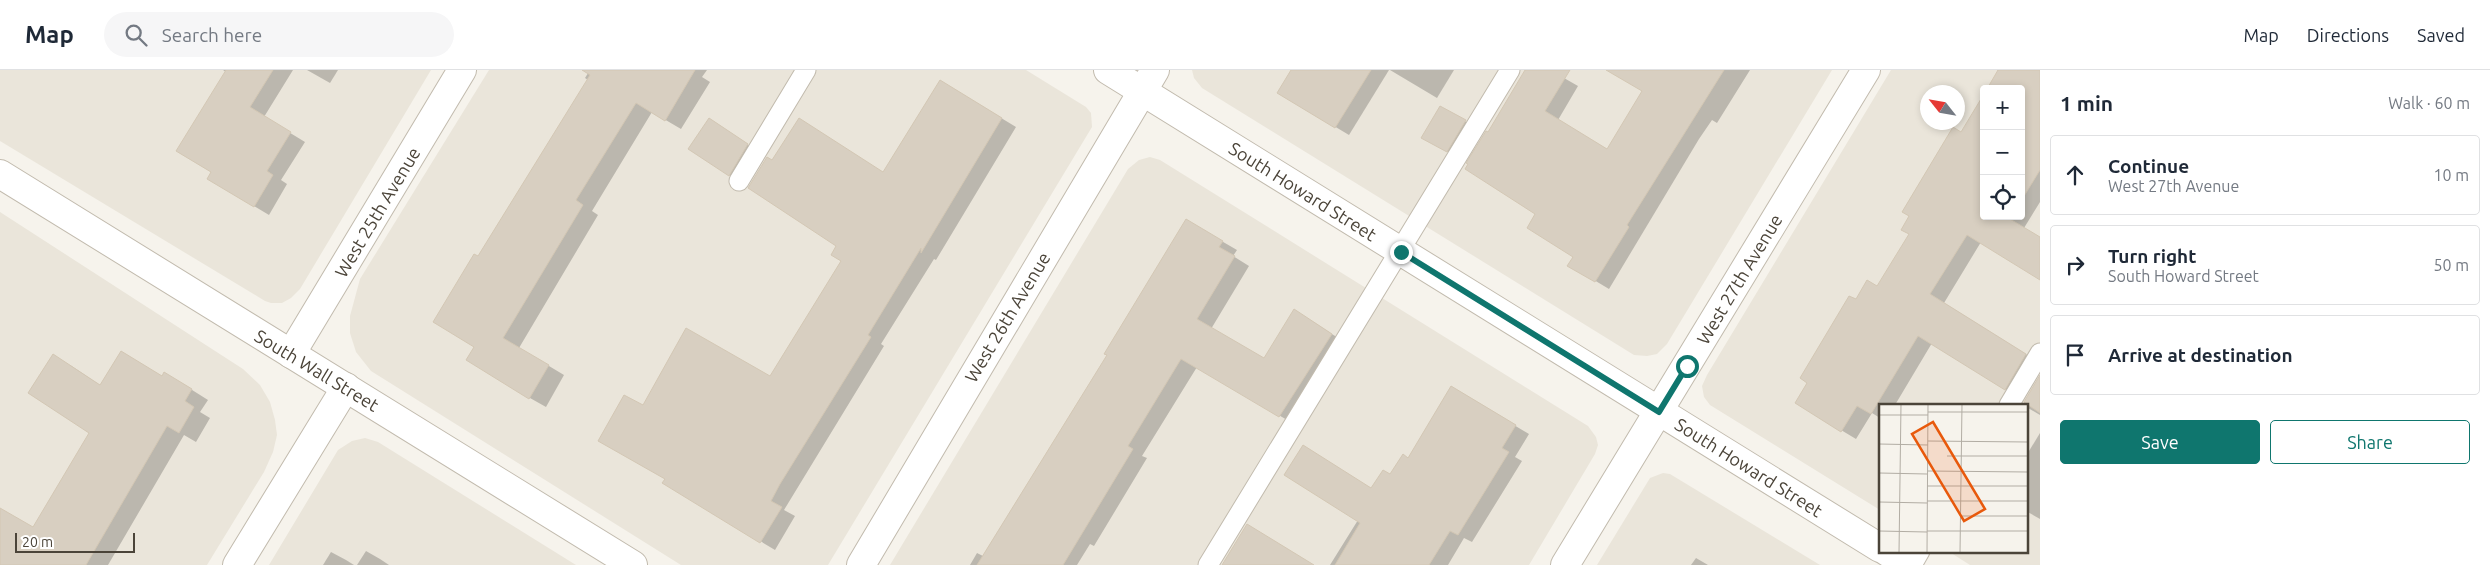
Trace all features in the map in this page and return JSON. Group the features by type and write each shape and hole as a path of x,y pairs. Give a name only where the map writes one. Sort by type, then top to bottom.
{"street":[{"name":"West 25th Avenue","path":"291,354 462,70"},
{"name":"South Howard Street","path":"1108,70 1148,81 1401,252 1879,547"},
{"name":"West 27th Avenue","path":"1565,565 1866,70"},
{"name":"West 26th Avenue","path":"861,565 1148,81"},
{"name":"South Wall Street","path":"0,174 633,565"},
{"path":"238,565 346,387"},
{"path":"1888,552 1908,565"}],"lane":[{"path":"739,181 806,70"},
{"path":"1208,565 1401,252 1510,70"},
{"path":"2010,404 2040,353"},
{"path":"1912,565 1919,552"}],"shaded area":[{"path":"0,70 431,70 300,289 291,298 282,303 271,303 0,141"},
{"path":"489,70 1026,70 1086,107 1091,113 1092,127 828,565 681,565 371,371 356,352 350,333 350,316 360,279"},
{"path":"1192,70 1832,70 1667,344 1657,354 1647,356 1634,355 1202,88 1194,78"},
{"path":"1891,70 2040,70 2040,565 1970,565 1950,552 2028,552 2028,404 1879,404 1879,509 1710,405 1704,397 1702,386 1707,375"},
{"path":"1150,157 1160,160 1588,426 1596,437 1598,445 1595,454 1529,565 890,565 1128,169 1139,160"},
{"path":"0,212 243,369 260,385 270,402 277,435 273,452 264,472 207,565 0,565"},
{"path":"365,438 378,442 576,565 269,565 338,450 352,441"},
{"path":"1663,473 1670,474 1820,565 1597,565 1650,478"}],"building":[{"path":"226,70 273,70 250,107 291,132 267,171 273,175 254,207 207,179 211,172 176,151"},
{"path":"582,70 695,70 665,121 636,103 576,200 583,205 503,338 549,365 529,399 466,360 474,347 433,322 474,254 478,256 590,75"},
{"path":"1291,70 1371,70 1335,128 1277,93"},
{"path":"1525,70 1570,70 1545,111 1607,149 1642,91 1606,70 1724,70 1627,225 1629,227 1595,282 1567,266 1573,257 1527,228 1535,214 1465,169 1468,164 1466,163 1486,131 1488,132"},
{"path":"1998,70 2040,70 2040,170 2025,194 2025,85 1989,85"},
{"path":"940,80 1002,118 921,253 921,248 868,335 871,337 780,484 771,501 782,507 760,543 662,483 665,479 598,441 624,395 643,405 686,328 770,376 841,261 831,255 836,246 748,188 767,157 772,160 799,118 883,172"},
{"path":"1980,101 1980,220 2012,220 2040,237 2040,280 1967,235 1930,294 2026,354 2005,390 1918,336 1871,414 1857,406 1841,432 1795,403 1807,383 1800,378 1849,296 1856,299 1867,280 1877,286 1909,234 1901,230 1909,216 1902,212 1951,130 1961,132 1965,130 1965,125"},
{"path":"1440,106 1466,120 1447,152 1421,138"},
{"path":"709,118 748,144 729,176 688,149"},
{"path":"1186,219 1223,241 1219,247 1235,256 1197,319 1264,358 1294,309 1332,334 1279,417 1181,359 1128,446 1133,449 1063,565 977,565 1107,355 1104,354"},
{"path":"121,351 162,376 164,372 192,389 185,401 194,407 179,433 167,426 86,565 0,565 0,508 33,527 89,433 28,393 53,354 100,385"},
{"path":"2040,375 2040,413 2024,402"},
{"path":"1451,386 1516,425 1502,448 1509,452 1458,535 1450,531 1429,565 1335,565 1360,523 1284,475 1303,445 1371,488 1383,470 1390,474 1403,454 1408,458"},
{"path":"1247,524 1314,565 1222,565"}],"route":[{"path":"1401,252 1659,412 1687,366"}]}
